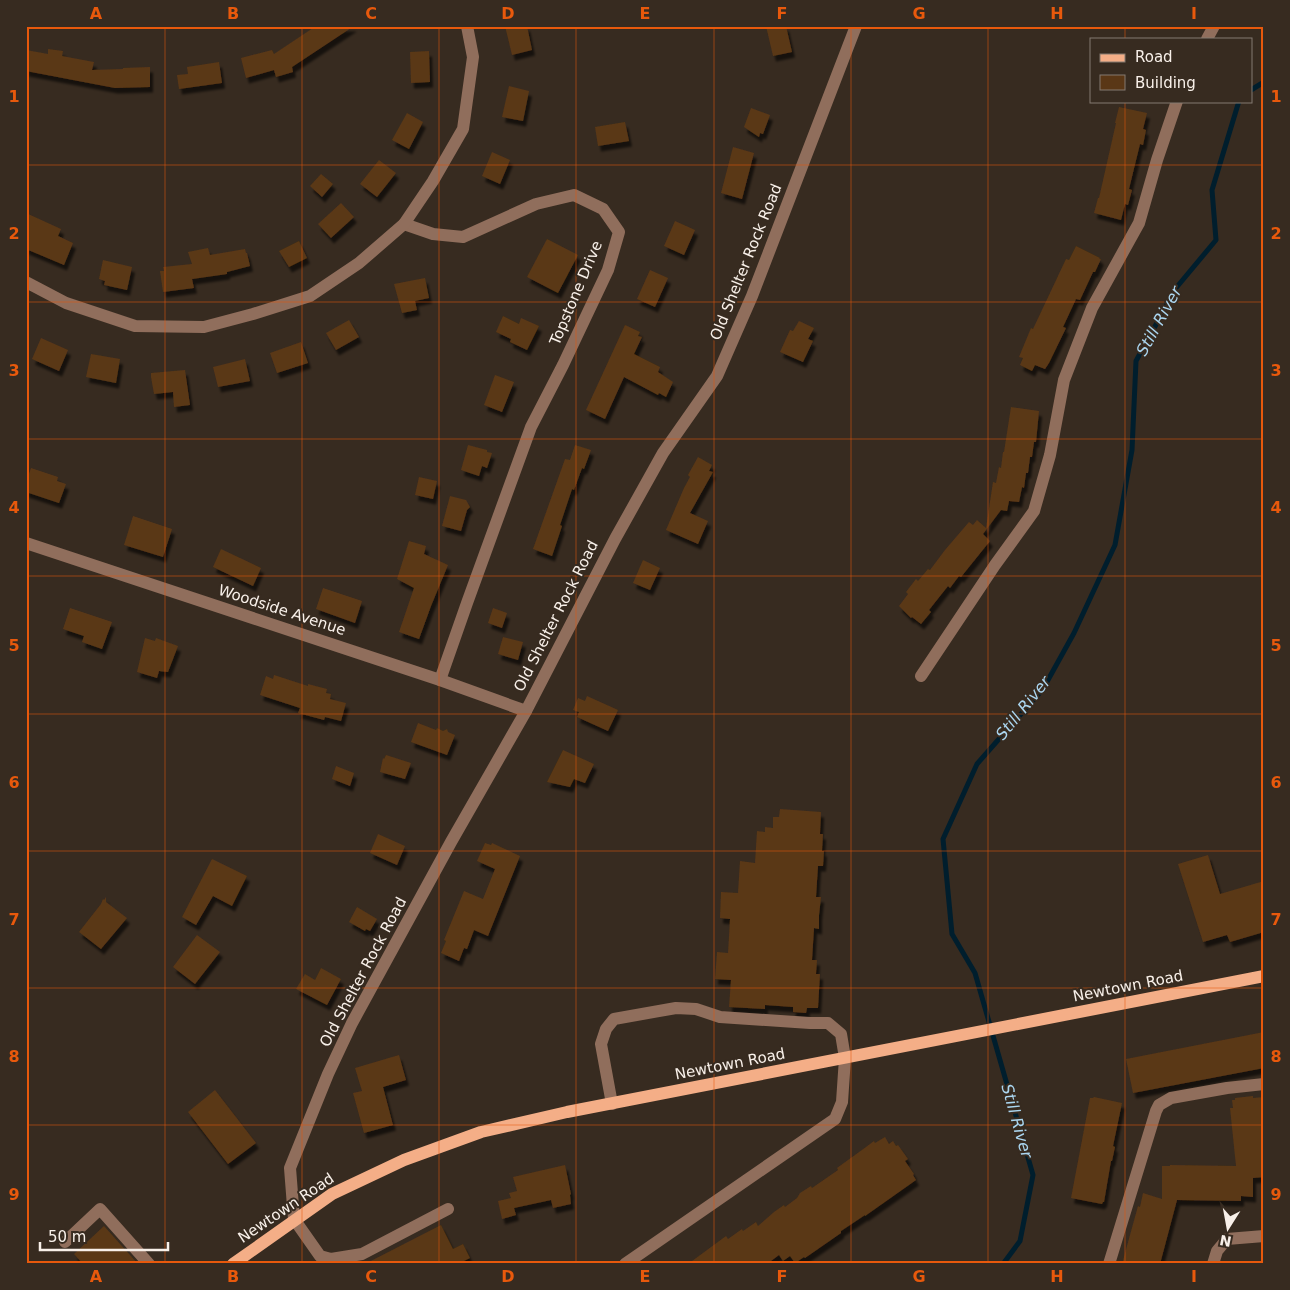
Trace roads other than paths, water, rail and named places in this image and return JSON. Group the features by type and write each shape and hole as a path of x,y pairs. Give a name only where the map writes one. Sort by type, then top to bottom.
{"main road":[{"name":"Newtown Road","path":"233,1264 332,1194 404,1160 482,1132 567,1112 1264,976"}],"street":[{"path":"26,282 66,303 136,326 204,327 310,296 359,263 404,224 433,181 462,129 473,58 467,26"},
{"name":"Old Shelter Rock Road","path":"294,1220 290,1168 328,1074 352,1023 526,711 615,539 663,453 717,376 752,296 856,26"},
{"path":"1208,38 1214,26"},
{"path":"921,676 994,565 1034,511 1050,455 1064,380 1092,308 1139,223 1176,102"},
{"name":"Topstone Drive","path":"404,224 434,234 463,237 536,204 574,195 602,209 620,232 608,270 531,427 440,680"},
{"name":"Woodside Avenue","path":"26,543 440,680 526,711"},
{"path":"612,1104 601,1044 606,1029 614,1019 676,1008 696,1009 720,1017 828,1023 841,1034 846,1058 842,1102 835,1119 625,1264"},
{"path":"1109,1264 1153,1119 1160,1105 1171,1098 1227,1088 1264,1084"},
{"path":"65,1242 100,1209 149,1264"},
{"path":"294,1220 320,1256 331,1259 362,1254 448,1209"},
{"path":"1213,1264 1217,1251 1227,1239 1264,1236"}],"waterway":[{"name":"Still River","path":"1252,89 1264,82"},
{"name":"Still River","path":"1003,1264 1020,1241 1033,1175 975,973 952,934 943,839 977,764 1043,689 1074,633 1115,545 1132,450 1136,361 1176,288 1216,240 1212,190 1239,102"}]}
